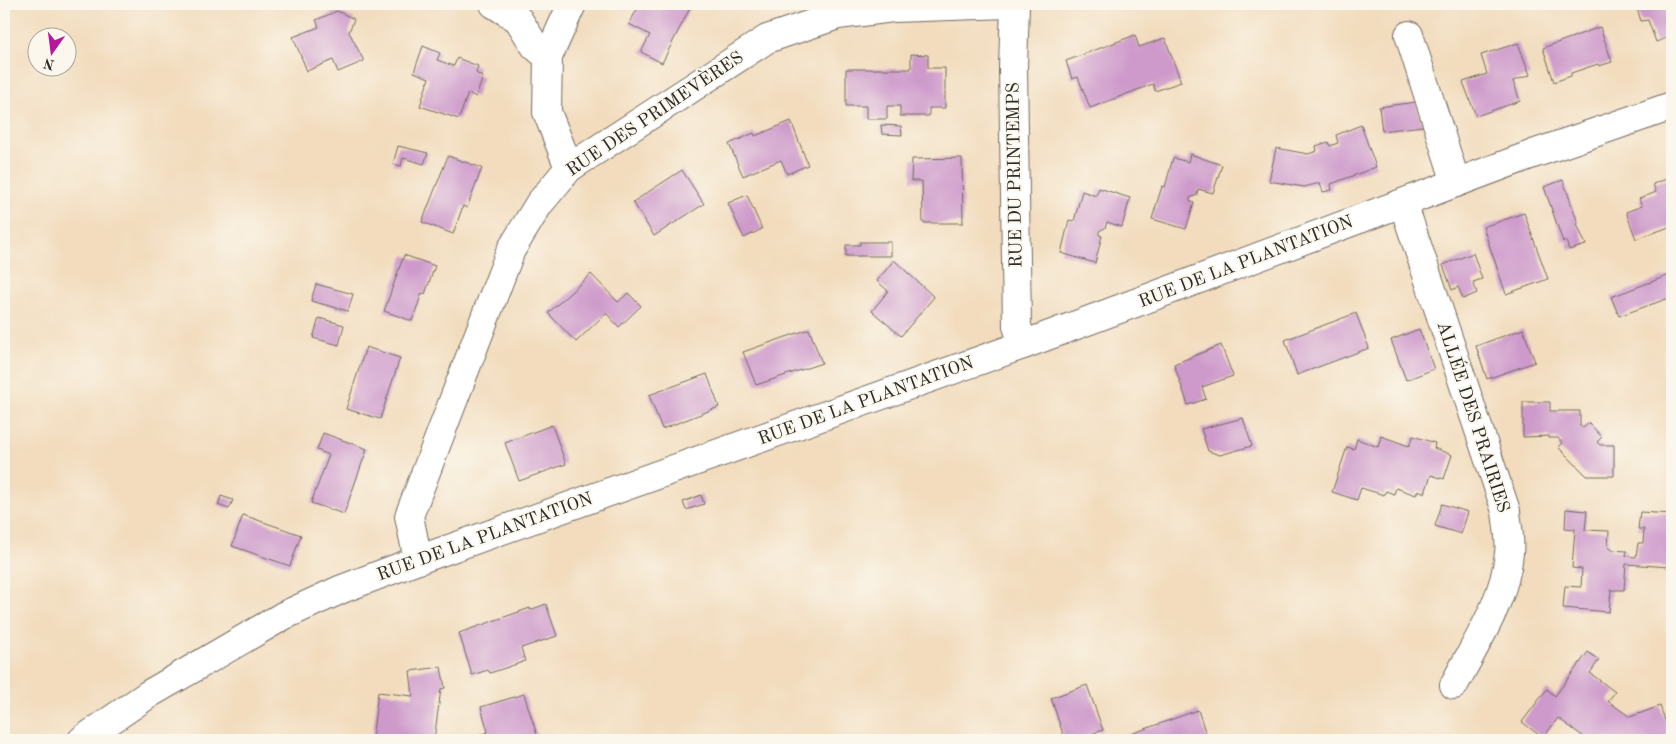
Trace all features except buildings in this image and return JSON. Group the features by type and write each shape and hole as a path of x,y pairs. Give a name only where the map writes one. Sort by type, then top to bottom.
{"street":[{"path":"494,4 518,19 535,46 548,57"},
{"path":"569,168 547,112 548,57 572,4"},
{"name":"RUE DES PRIMEVÈRES","path":"418,560 409,516 511,250 539,204 569,168 767,39 838,14 894,8 1009,4"},
{"name":"RUE DU PRINTEMPS","path":"1015,4 1013,67 1017,326 1023,345"},
{"path":"1409,35 1456,183"},
{"name":"RUE DE LA PLANTATION","path":"82,740 148,694 283,616 342,589 418,560 1023,345 1533,154 1672,106"},
{"name":"ALLÉE DES PRAIRIES","path":"1403,203 1506,510 1510,552 1504,582 1494,609 1454,685"}]}
